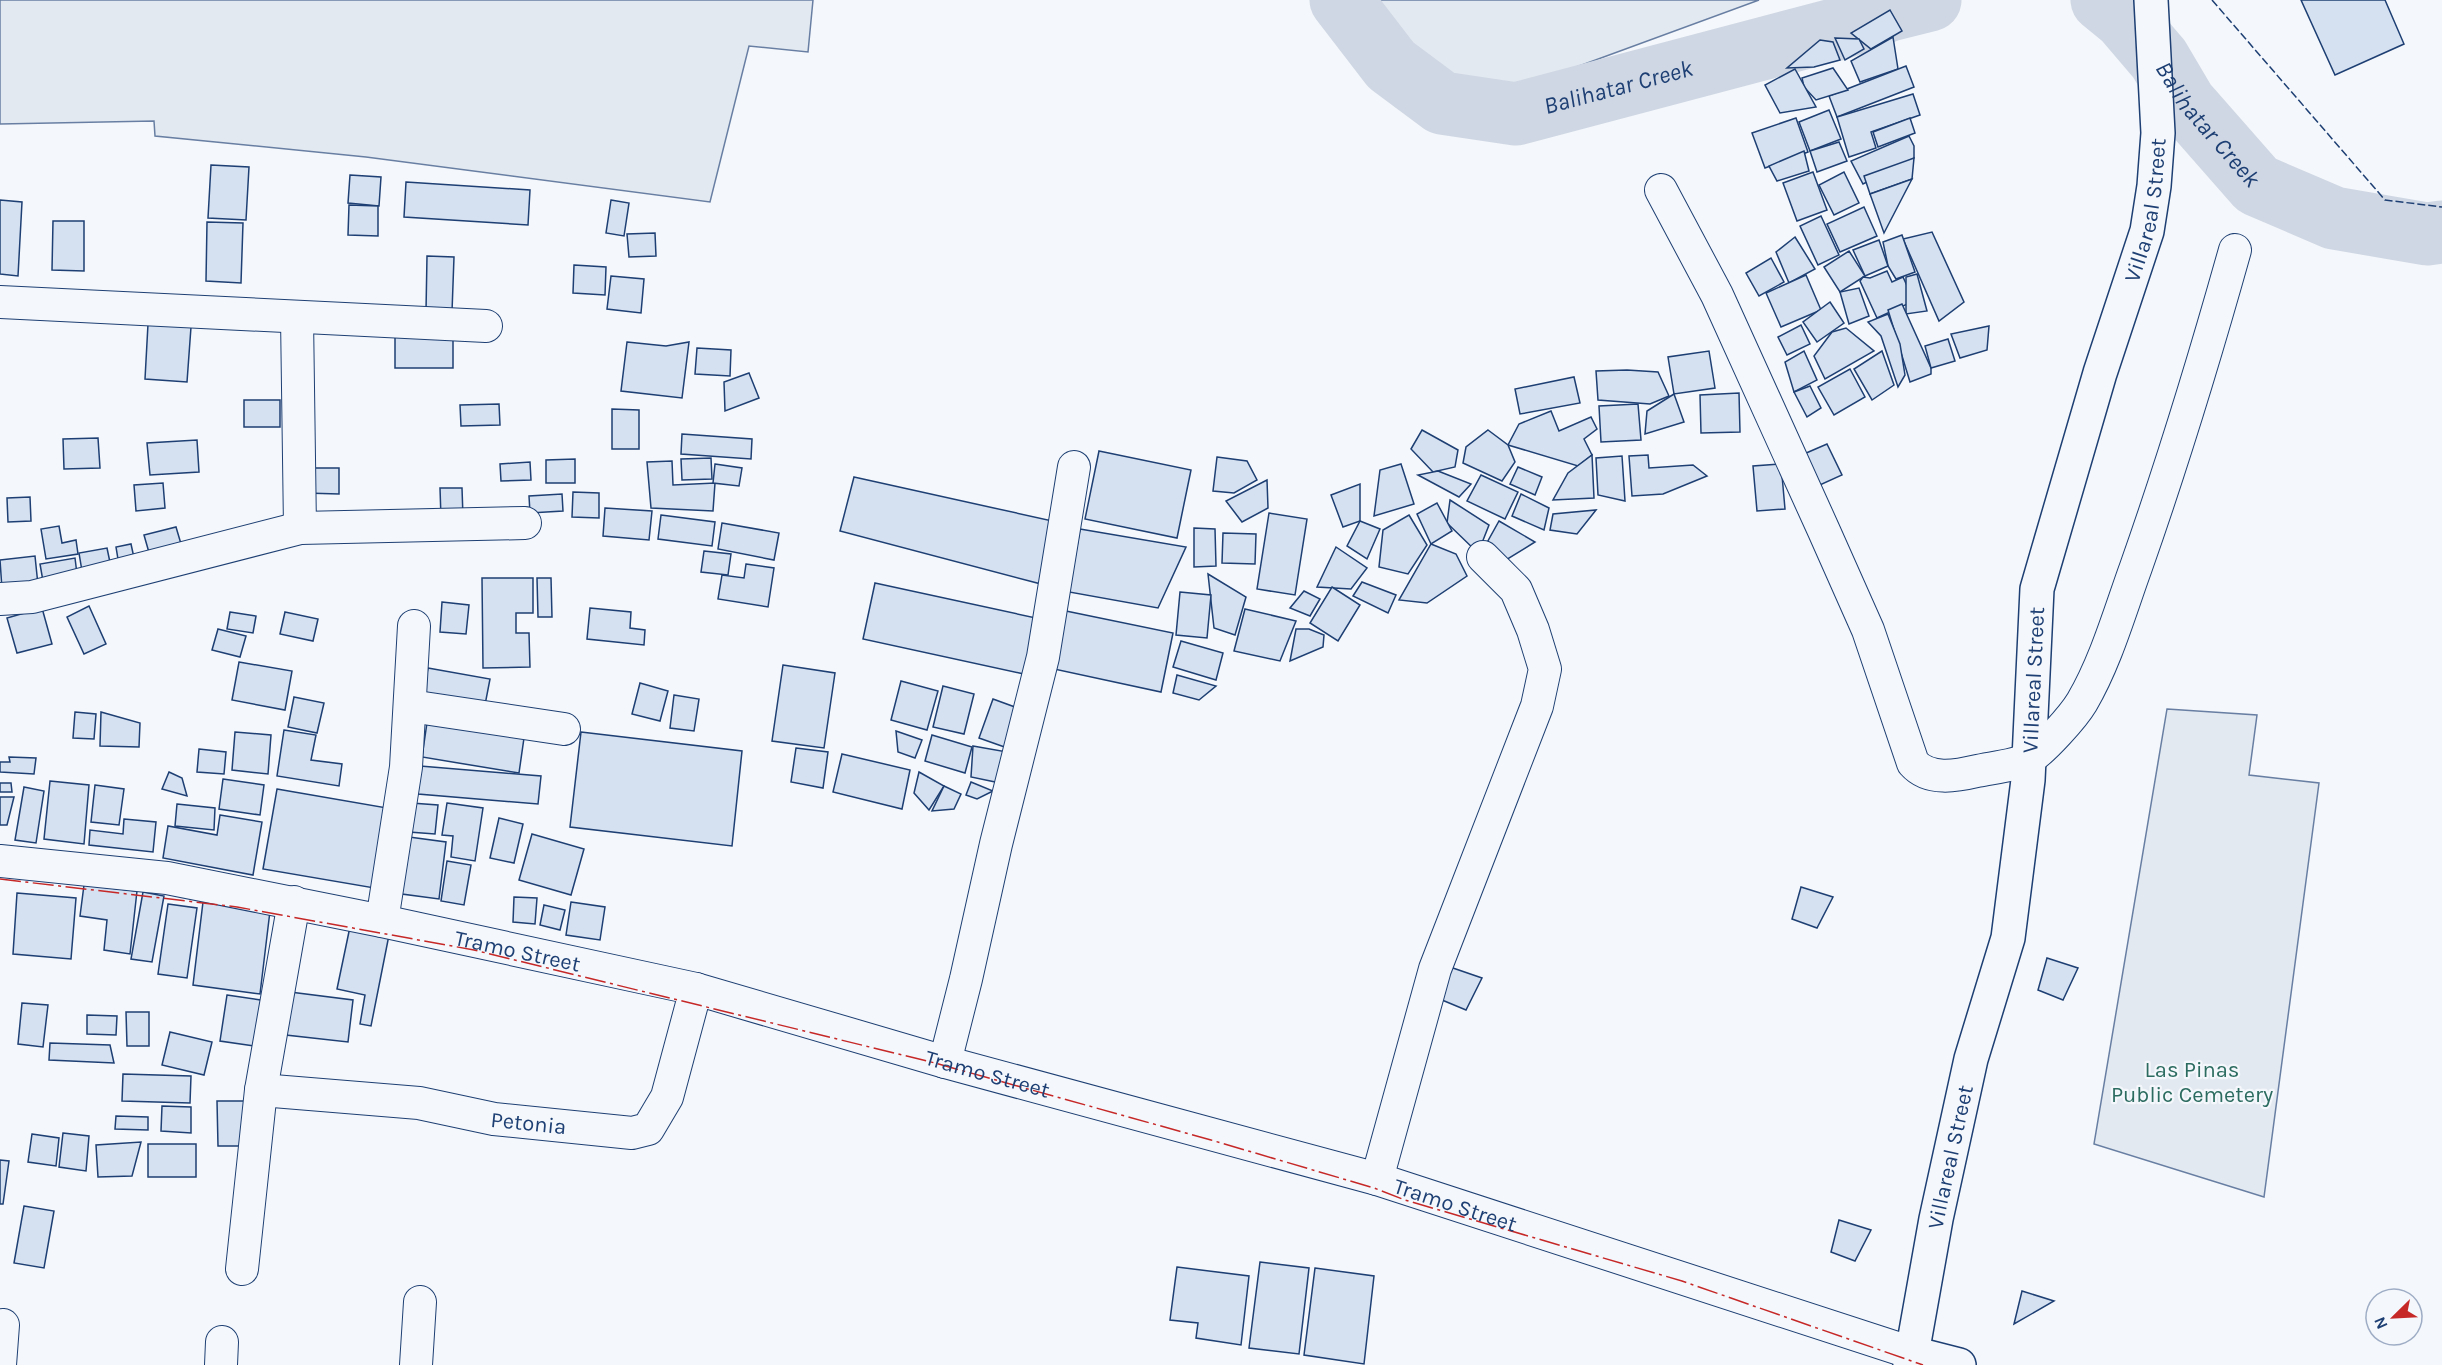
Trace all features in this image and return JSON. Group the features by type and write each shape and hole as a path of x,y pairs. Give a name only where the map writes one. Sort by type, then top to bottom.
{"street":[{"name":"Villareal Street","path":"1911,1359 1936,1219 1971,1059 2008,938 2028,780 2037,589 2100,373 2147,231 2158,133 2151,0"},
{"path":"1661,190 1717,295 1868,630 1913,763 1920,770 1935,775 1958,775 2029,759 2082,703 2100,662 2159,502 2190,409 2235,250"},
{"path":"0,302 486,326"},
{"path":"297,317 300,528"},
{"path":"945,1062 1043,657 1074,467"},
{"path":"0,599 32,597 300,528 525,523"},
{"path":"1377,1179 1435,969 1537,706 1545,669 1533,630 1516,590 1483,557"},
{"path":"382,921 406,767 414,626"},
{"path":"410,706 564,729"},
{"name":"Tramo Street","path":"0,861 167,879 294,902 696,989 945,1062 1377,1179 1911,1359 1959,1365"},
{"path":"242,1269 261,1090 294,902"},
{"name":"Petonia","path":"261,1090 418,1103 494,1119 632,1133 648,1129 667,1097 696,989"},
{"path":"416,1365 420,1302"},
{"path":"0,1365 3,1325"}],"green space":[{"path":"0,0 813,0 808,52 749,46 710,202 366,157 155,136 154,121 0,124"},
{"path":"1369,0 1759,0 1541,80 1502,90 1467,85 1436,71"},
{"name":"Las Pinas Public Cemetery","path":"2167,709 2257,715 2249,775 2319,783 2264,1197 2094,1144"}],"building":[{"path":"2301,0 2385,0 2404,44 2335,75"},
{"path":"1890,10 1902,31 1871,49 1851,33"},
{"path":"1893,37 1898,69 1860,82 1851,61"},
{"path":"1835,38 1859,39 1864,49 1845,60"},
{"path":"1820,40 1833,42 1840,60 1814,67 1787,68"},
{"path":"1906,66 1914,87 1837,117 1829,96"},
{"path":"1833,68 1848,90 1816,100 1804,87 1802,78"},
{"path":"1795,69 1816,107 1780,113 1765,85"},
{"path":"1913,94 1920,115 1871,132 1876,148 1849,157 1837,117"},
{"path":"1829,110 1841,139 1810,151 1799,122"},
{"path":"1796,118 1808,152 1765,168 1752,133"},
{"path":"1910,118 1915,133 1878,147 1873,132"},
{"path":"1909,136 1914,146 1914,158 1863,184 1851,161"},
{"path":"1839,142 1847,161 1817,172 1810,151"},
{"path":"1804,151 1809,171 1777,181 1769,166"},
{"path":"1914,158 1912,179 1870,194 1864,176"},
{"path":"211,165 249,167 246,220 208,218"},
{"path":"1813,172 1827,210 1797,221 1783,183"},
{"path":"1844,172 1859,203 1834,215 1819,185"},
{"path":"350,175 381,177 379,206 348,203"},
{"path":"1912,179 1884,233 1870,194"},
{"path":"406,182 530,190 528,225 404,217"},
{"path":"0,200 22,202 18,276 0,274"},
{"path":"611,200 629,203 624,236 606,233"},
{"path":"349,205 378,206 378,236 348,235"},
{"path":"1864,207 1877,236 1840,252 1827,224"},
{"path":"1821,216 1839,255 1818,265 1800,226"},
{"path":"53,221 84,221 84,271 52,270"},
{"path":"207,222 243,223 241,283 206,281"},
{"path":"1932,232 1964,302 1939,321 1903,239"},
{"path":"655,233 656,256 629,257 627,234"},
{"path":"1902,235 1915,272 1896,279 1888,266 1883,242"},
{"path":"1795,237 1815,269 1789,283 1776,252"},
{"path":"1879,240 1888,266 1865,276 1853,250"},
{"path":"1849,251 1865,276 1840,292 1824,267"},
{"path":"427,256 454,257 452,312 426,311"},
{"path":"1771,258 1784,282 1759,296 1746,273"},
{"path":"574,265 606,267 605,295 573,293"},
{"path":"1887,271 1892,282 1903,277 1914,301 1877,318 1860,281 1863,277 1870,278"},
{"path":"1917,274 1927,311 1906,314 1906,277"},
{"path":"1806,275 1821,310 1781,327 1766,293"},
{"path":"611,276 644,279 641,313 607,309"},
{"path":"1859,288 1869,316 1849,324 1840,292"},
{"path":"1830,302 1844,323 1817,342 1803,322"},
{"path":"1902,304 1931,368 1931,374 1910,382 1888,310"},
{"path":"1888,314 1900,344 1905,375 1898,387 1881,336 1868,322"},
{"path":"148,324 191,327 187,382 145,379"},
{"path":"1801,325 1810,344 1787,355 1778,337"},
{"path":"1989,326 1987,350 1960,358 1951,334"},
{"path":"1846,328 1874,351 1825,379 1814,356 1832,332"},
{"path":"395,329 453,329 453,368 395,368"},
{"path":"1948,339 1955,361 1931,368 1925,346"},
{"path":"627,342 666,346 689,342 682,398 621,391"},
{"path":"697,348 731,350 730,376 695,374"},
{"path":"1709,351 1715,388 1674,394 1668,357"},
{"path":"1804,351 1817,380 1794,392 1785,362"},
{"path":"1882,351 1894,385 1872,400 1854,369"},
{"path":"1850,369 1865,397 1834,415 1818,387"},
{"path":"1596,371 1658,372 1669,396 1650,404 1598,400"},
{"path":"749,373 759,398 725,411 724,382"},
{"path":"1574,377 1580,403 1520,414 1515,389"},
{"path":"1810,386 1821,408 1807,417 1794,392"},
{"path":"1739,393 1740,432 1701,433 1700,395"},
{"path":"1674,394 1684,422 1645,434 1647,411"},
{"path":"244,400 280,400 280,427 244,427"},
{"path":"499,404 500,425 461,426 460,405"},
{"path":"1638,404 1641,440 1601,442 1599,406"},
{"path":"612,409 639,410 639,449 612,449"},
{"path":"1551,411 1559,431 1591,417 1597,429 1584,439 1592,455 1578,466 1508,445 1519,424"},
{"path":"1422,430 1458,450 1455,467 1433,472 1411,449"},
{"path":"1488,430 1508,445 1515,462 1502,481 1463,463 1466,447"},
{"path":"682,434 752,439 751,459 681,454"},
{"path":"98,438 100,468 64,469 63,439"},
{"path":"197,440 199,472 150,475 147,443"},
{"path":"1827,444 1842,475 1811,489 1797,457"},
{"path":"1099,451 1191,470 1177,538 1085,519"},
{"path":"1592,455 1594,498 1553,500 1568,473"},
{"path":"1648,455 1649,468 1693,465 1707,476 1663,494 1632,496 1629,456"},
{"path":"1622,456 1625,501 1598,495 1596,458"},
{"path":"1217,457 1247,461 1257,480 1234,493 1213,491"},
{"path":"711,458 712,479 682,480 681,459"},
{"path":"575,459 575,483 546,483 546,460"},
{"path":"672,461 673,485 715,483 713,511 651,508 647,462"},
{"path":"530,462 531,480 501,481 500,464"},
{"path":"715,464 742,468 739,486 713,483"},
{"path":"1401,464 1414,504 1374,516 1380,470"},
{"path":"1781,464 1785,509 1757,511 1753,466"},
{"path":"1518,467 1542,477 1535,495 1510,484"},
{"path":"305,468 339,468 339,494 305,493"},
{"path":"1438,471 1471,484 1459,497 1418,475"},
{"path":"1481,475 1518,492 1505,519 1467,501"},
{"path":"854,477 1057,522 1041,584 840,531"},
{"path":"1267,480 1268,508 1242,522 1226,501"},
{"path":"163,483 165,508 136,511 134,485"},
{"path":"1360,484 1360,521 1343,527 1331,495"},
{"path":"440,488 462,488 463,517 441,518"},
{"path":"573,492 599,493 599,518 572,517"},
{"path":"562,494 563,511 530,513 529,496"},
{"path":"1521,494 1549,508 1544,530 1512,516"},
{"path":"30,497 31,521 8,522 7,498"},
{"path":"1450,500 1489,525 1478,553 1447,523"},
{"path":"1437,503 1452,531 1431,544 1417,514"},
{"path":"605,508 652,511 649,540 603,536"},
{"path":"1596,510 1577,534 1550,530 1553,514"},
{"path":"1269,513 1307,519 1295,595 1257,589"},
{"path":"661,515 715,522 712,546 658,539"},
{"path":"1409,515 1427,545 1408,574 1379,567 1383,530"},
{"path":"1360,521 1380,529 1367,559 1347,546"},
{"path":"1499,521 1535,542 1506,560 1484,548"},
{"path":"722,523 779,533 774,560 718,549"},
{"path":"59,526 62,543 76,540 78,554 46,559 41,529"},
{"path":"176,527 184,554 152,563 144,535"},
{"path":"1194,528 1215,529 1216,566 1194,567"},
{"path":"1080,529 1186,547 1158,608 1069,592"},
{"path":"1223,533 1256,534 1255,564 1222,563"},
{"path":"131,544 136,567 120,571 116,547"},
{"path":"1431,544 1456,554 1467,576 1427,603 1399,600"},
{"path":"1336,547 1367,568 1351,589 1317,587"},
{"path":"107,548 112,572 83,577 79,553"},
{"path":"704,551 731,554 728,575 701,572"},
{"path":"35,556 38,585 2,589 0,560"},
{"path":"75,558 78,582 44,587 40,564"},
{"path":"746,564 774,568 768,607 718,599 722,575 744,578"},
{"path":"1208,574 1246,597 1235,635 1214,628"},
{"path":"482,578 533,578 533,613 516,613 516,633 529,633 530,667 483,668"},
{"path":"537,578 551,578 552,617 538,617"},
{"path":"1362,582 1396,595 1388,613 1353,596"},
{"path":"875,583 1036,618 1024,674 863,639"},
{"path":"1332,587 1360,605 1338,641 1310,623"},
{"path":"1304,591 1320,599 1310,616 1290,608"},
{"path":"1180,592 1211,595 1207,638 1176,635"},
{"path":"442,602 469,605 466,634 440,632"},
{"path":"89,606 106,644 84,654 67,617"},
{"path":"42,608 52,644 17,653 7,618"},
{"path":"590,608 631,612 630,628 645,630 644,645 587,639"},
{"path":"1245,609 1296,621 1280,661 1234,651"},
{"path":"1066,611 1173,633 1161,692 1054,669"},
{"path":"230,612 256,616 253,633 227,629"},
{"path":"285,612 318,619 313,641 280,634"},
{"path":"218,629 246,636 240,657 212,650"},
{"path":"1296,629 1309,629 1324,635 1323,647 1290,661"},
{"path":"1181,641 1223,653 1216,680 1173,667"},
{"path":"239,662 292,671 285,710 232,700"},
{"path":"783,665 835,673 824,748 772,741"},
{"path":"428,668 490,679 485,705 423,694"},
{"path":"1177,675 1216,686 1199,700 1173,693"},
{"path":"901,681 938,691 927,730 891,720"},
{"path":"640,683 668,691 660,721 632,714"},
{"path":"943,686 974,694 964,734 933,727"},
{"path":"674,695 699,699 694,731 670,728"},
{"path":"294,697 324,703 317,733 288,727"},
{"path":"993,699 1026,711 1013,750 979,738"},
{"path":"75,712 96,714 94,739 73,738"},
{"path":"101,712 140,723 139,747 100,746"},
{"path":"428,716 525,731 519,773 422,757"},
{"path":"284,730 316,735 311,760 342,764 339,786 277,776"},
{"path":"896,731 922,740 915,758 898,752"},
{"path":"235,732 271,735 268,774 232,770"},
{"path":"581,732 742,751 732,846 570,827"},
{"path":"932,735 972,747 965,773 925,761"},
{"path":"973,746 1013,753 1005,784 971,777"},
{"path":"796,748 828,752 823,788 791,782"},
{"path":"199,749 226,752 224,774 197,772"},
{"path":"842,754 910,770 902,809 833,792"},
{"path":"9,757 36,758 34,774 0,772 0,762 10,762"},
{"path":"420,766 541,776 538,804 418,794"},
{"path":"169,772 182,778 187,796 162,789"},
{"path":"919,772 944,786 929,810 914,793"},
{"path":"223,779 264,785 260,815 219,809"},
{"path":"50,781 89,785 84,844 44,839"},
{"path":"971,782 993,791 977,799 966,795"},
{"path":"0,783 11,783 12,792 0,792"},
{"path":"95,785 124,789 119,825 91,822"},
{"path":"944,786 961,794 954,809 932,811"},
{"path":"24,787 44,791 36,843 15,840"},
{"path":"277,789 393,809 380,889 263,869"},
{"path":"0,797 14,797 7,825 0,825"},
{"path":"411,803 438,805 435,834 409,832"},
{"path":"447,803 483,808 475,861 451,857 453,836 442,835"},
{"path":"177,804 215,808 214,830 175,826"},
{"path":"220,815 262,822 253,875 163,858 168,826 217,835"},
{"path":"499,818 523,824 514,863 490,858"},
{"path":"124,819 156,822 153,852 89,845 90,830 123,834"},
{"path":"532,834 584,849 571,895 519,880"},
{"path":"409,837 446,842 439,899 402,894"},
{"path":"447,861 471,865 464,905 441,901"},
{"path":"84,885 137,891 130,954 104,950 107,920 80,916"},
{"path":"1801,887 1833,897 1817,928 1792,919"},
{"path":"143,892 164,896 152,962 131,959"},
{"path":"17,893 76,898 71,959 13,954"},
{"path":"514,897 537,898 535,924 513,922"},
{"path":"203,902 270,911 260,994 193,985"},
{"path":"571,902 605,907 600,940 566,935"},
{"path":"168,904 197,908 187,978 158,974"},
{"path":"544,905 565,910 560,930 540,925"},
{"path":"351,922 390,930 371,1026 360,1024 365,995 337,989"},
{"path":"2047,958 2078,968 2063,1000 2038,990"},
{"path":"1450,967 1482,978 1466,1010 1442,1000"},
{"path":"282,991 353,1000 348,1042 277,1034"},
{"path":"227,995 267,1001 261,1047 220,1041"},
{"path":"22,1003 48,1005 43,1047 18,1044"},
{"path":"126,1012 149,1012 149,1046 127,1046"},
{"path":"87,1015 117,1016 116,1035 87,1034"},
{"path":"170,1032 212,1042 204,1075 162,1065"},
{"path":"50,1043 110,1045 114,1063 49,1060"},
{"path":"123,1074 191,1076 190,1103 122,1101"},
{"path":"217,1101 250,1101 251,1146 218,1146"},
{"path":"162,1106 191,1107 191,1133 161,1131"},
{"path":"116,1116 148,1117 148,1130 115,1129"},
{"path":"63,1133 89,1136 86,1171 59,1167"},
{"path":"32,1134 59,1138 56,1166 28,1162"},
{"path":"141,1142 132,1176 98,1177 96,1145"},
{"path":"148,1144 196,1144 196,1177 148,1177"},
{"path":"0,1160 9,1161 3,1204 0,1204"},
{"path":"24,1206 54,1211 44,1268 14,1263"},
{"path":"1839,1220 1871,1230 1855,1261 1831,1252"},
{"path":"1260,1262 1309,1268 1299,1354 1249,1348"},
{"path":"1177,1267 1249,1276 1241,1345 1196,1338 1198,1323 1170,1320"},
{"path":"1315,1268 1374,1276 1364,1364 1304,1355"},
{"path":"2022,1291 2054,1301 2014,1324"}],"waterway":[{"name":"Balihatar Creek","path":"1341,0 1391,65 1442,103 1516,114 1841,28 1890,10 1930,0"},
{"name":"Balihatar Creek","path":"2102,0 2124,18 2159,59 2185,103 2257,185 2334,218 2427,234 2442,232"}],"fence":[{"path":"2212,0 2385,200 2442,207"}],"power":[{"path":"0,879 237,907 474,950 935,1063 1211,1140 1374,1188 1405,1200 1682,1281 1923,1365"}]}
